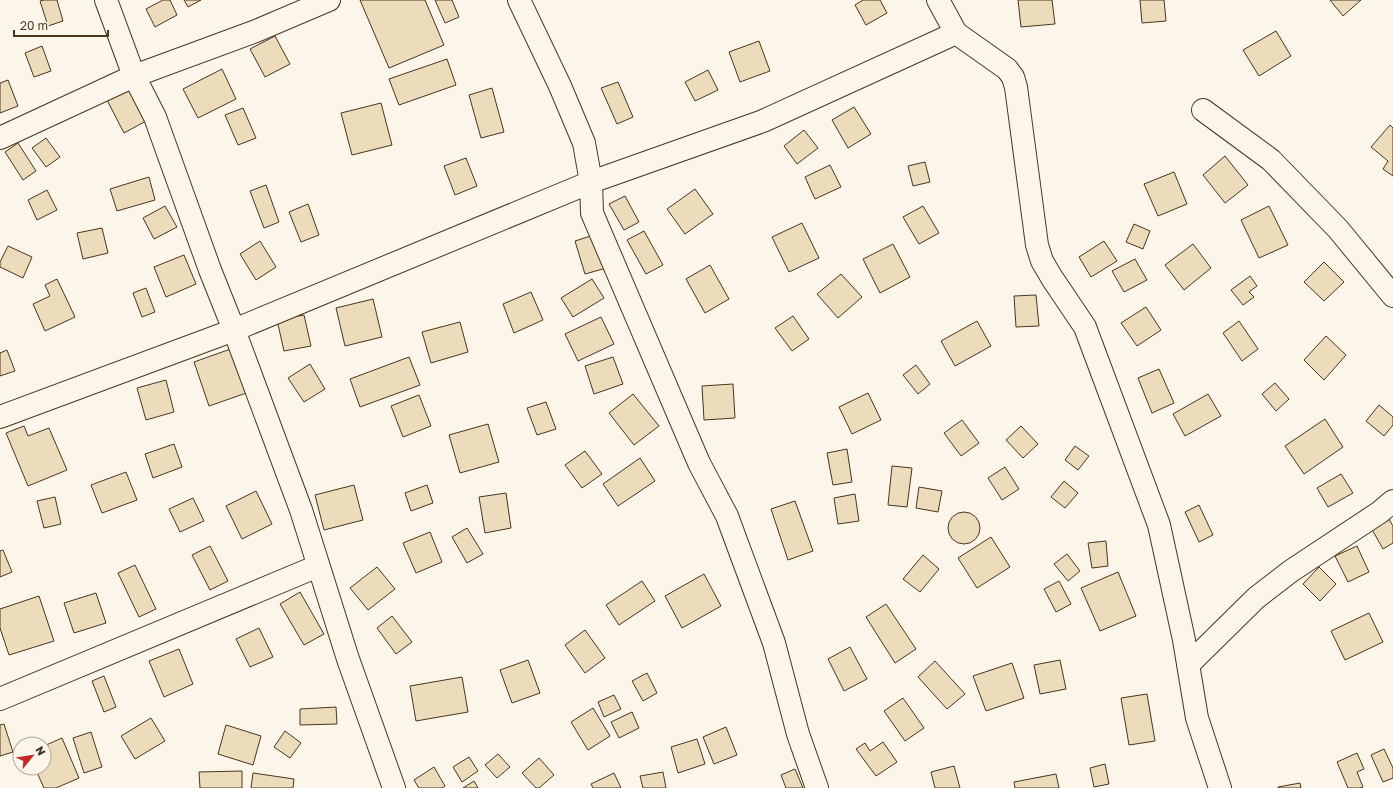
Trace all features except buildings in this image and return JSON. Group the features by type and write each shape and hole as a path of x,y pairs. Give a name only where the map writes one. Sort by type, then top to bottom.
{"street":[{"path":"106,0 134,76 155,117 210,270 301,510 348,659 394,788"},
{"path":"0,138 134,76 256,31 329,0"},
{"path":"519,0 560,86 584,143 591,182 592,213 699,463 727,516 774,643 798,734 817,788"},
{"path":"938,0 956,33 1007,69 1013,77 1016,87 1037,245 1042,260 1052,278 1086,327 1159,525 1178,610 1197,718 1213,786"},
{"path":"0,417 234,330 591,182 764,120 956,33"},
{"path":"1203,110 1271,160 1338,229 1393,296"},
{"path":"1188,665 1256,598 1291,571 1380,512 1393,501"},
{"path":"0,699 318,566"}]}
